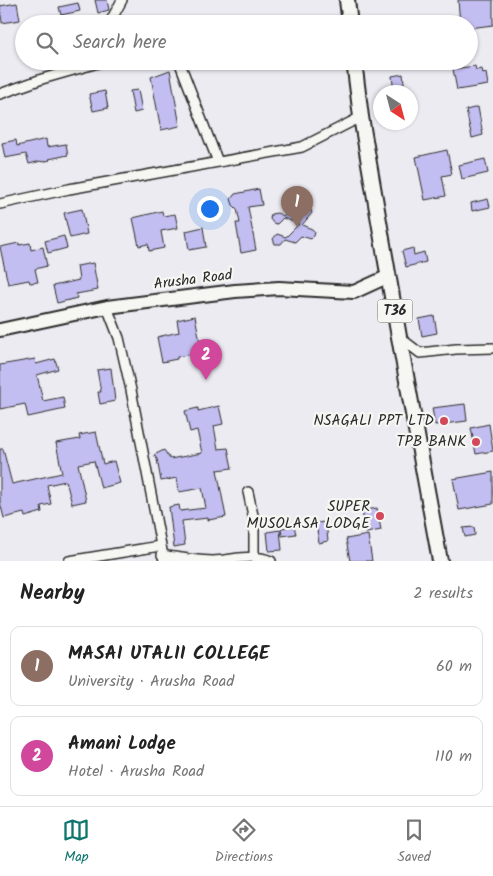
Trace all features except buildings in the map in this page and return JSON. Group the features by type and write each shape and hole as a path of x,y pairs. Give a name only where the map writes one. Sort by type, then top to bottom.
{"highway":[{"path":"346,0 348,15"},
{"name":"T36","path":"355,70 361,116 399,337 440,561"}],"main road":[{"name":"Arusha Road","path":"0,330 107,307 235,291 279,288 354,292 389,276"}],"street":[{"path":"114,15 122,0"},
{"path":"0,94 70,70"},
{"path":"182,70 218,162"},
{"path":"0,204 69,189 302,147 361,116"},
{"path":"107,307 120,338 162,554"},
{"path":"399,337 420,353 456,349 493,348"},
{"path":"248,492 254,520 254,557"},
{"path":"69,561 162,554 185,559 212,561 254,557 262,557 272,561"}],"place":[{"name":"MASAI UTALII COLLEGE","path":"297,227"},
{"name":"Amani Lodge","path":"206,380"},
{"name":"NSAGALI PPT LTD","path":"444,421"},
{"name":"TPB BANK","path":"476,442"},
{"name":"SUPER MUSOLASA LODGE","path":"380,516"}]}
